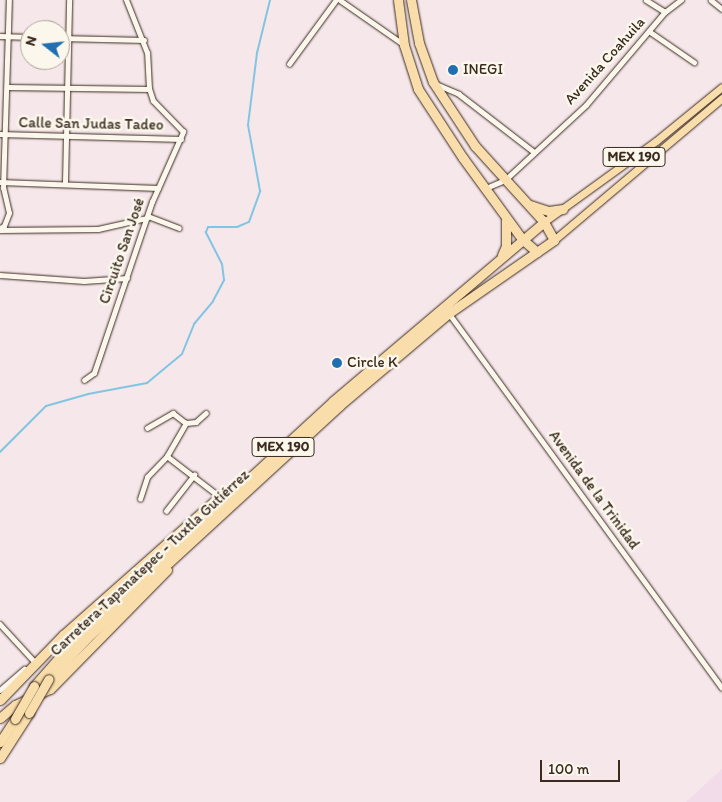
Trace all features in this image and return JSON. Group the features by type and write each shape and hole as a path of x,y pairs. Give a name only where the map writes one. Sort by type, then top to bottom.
{"highway":[{"path":"398,0 404,45 418,89 522,239 537,252"},
{"path":"410,0 419,42 433,82 476,146 522,201 544,222 554,240"},
{"path":"522,201 542,210 563,209"},
{"path":"500,260 508,230 504,214"},
{"name":"Carretera Tapanatepec - Tuxtla Gutiérrez","path":"0,758 49,679 87,638 339,406 447,310 522,239 544,222"},
{"name":"Carretera Tapanatepec - Tuxtla Gutiérrez","path":"0,742 34,686 80,634 235,490 388,352 447,310 554,240"},
{"name":"MEX 190","path":"0,700 63,635 220,496 235,490"},
{"path":"0,712 50,688 157,583 186,546"},
{"path":"0,718 15,705"}],"main road":[{"name":"MEX 190","path":"544,222 722,88"},
{"name":"MEX 190","path":"554,240 722,98"}],"street":[{"path":"0,229 4,226 10,213 9,201 4,194 2,182 7,135 9,0"},
{"path":"69,0 69,20"},
{"path":"7,87 149,89 149,65 144,40 126,0"},
{"path":"289,64 338,0 404,45"},
{"path":"646,0 666,12"},
{"name":"Avenida Coahuila","path":"505,180 586,105 666,12 681,0"},
{"path":"711,0 722,9"},
{"path":"649,31 694,62"},
{"path":"0,36 20,37"},
{"path":"70,39 144,40"},
{"path":"64,182 68,70"},
{"path":"433,82 459,94 534,152"},
{"name":"Circuito San José","path":"84,380 94,373 147,217 183,132 159,109 149,89"},
{"name":"Calle San Judas Tadeo","path":"0,134 181,139"},
{"path":"485,188 505,180"},
{"path":"2,182 64,182 158,188"},
{"path":"0,229 98,229 147,217 179,228"},
{"path":"0,275 84,281 127,278"},
{"name":"Avenida de la Trinidad","path":"447,310 722,688"},
{"path":"147,428 173,413 186,423 196,422 206,412"},
{"path":"140,499 147,477 167,456 186,423"},
{"path":"167,456 194,474 220,496"},
{"path":"166,511 194,474"},
{"path":"0,624 34,661"},
{"path":"0,690 63,635"}],"shaded area":[{"path":"722,769 722,802 686,802 713,777"}],"waterway":[{"path":"0,452 46,406 88,394 147,383 182,354 194,324 213,301 224,280 222,264 206,232 208,227 237,227 249,222 260,191 248,125 257,53 270,0"}],"place":[{"name":"INEGI","path":"453,70"},
{"name":"Circle K","path":"337,363"}]}
